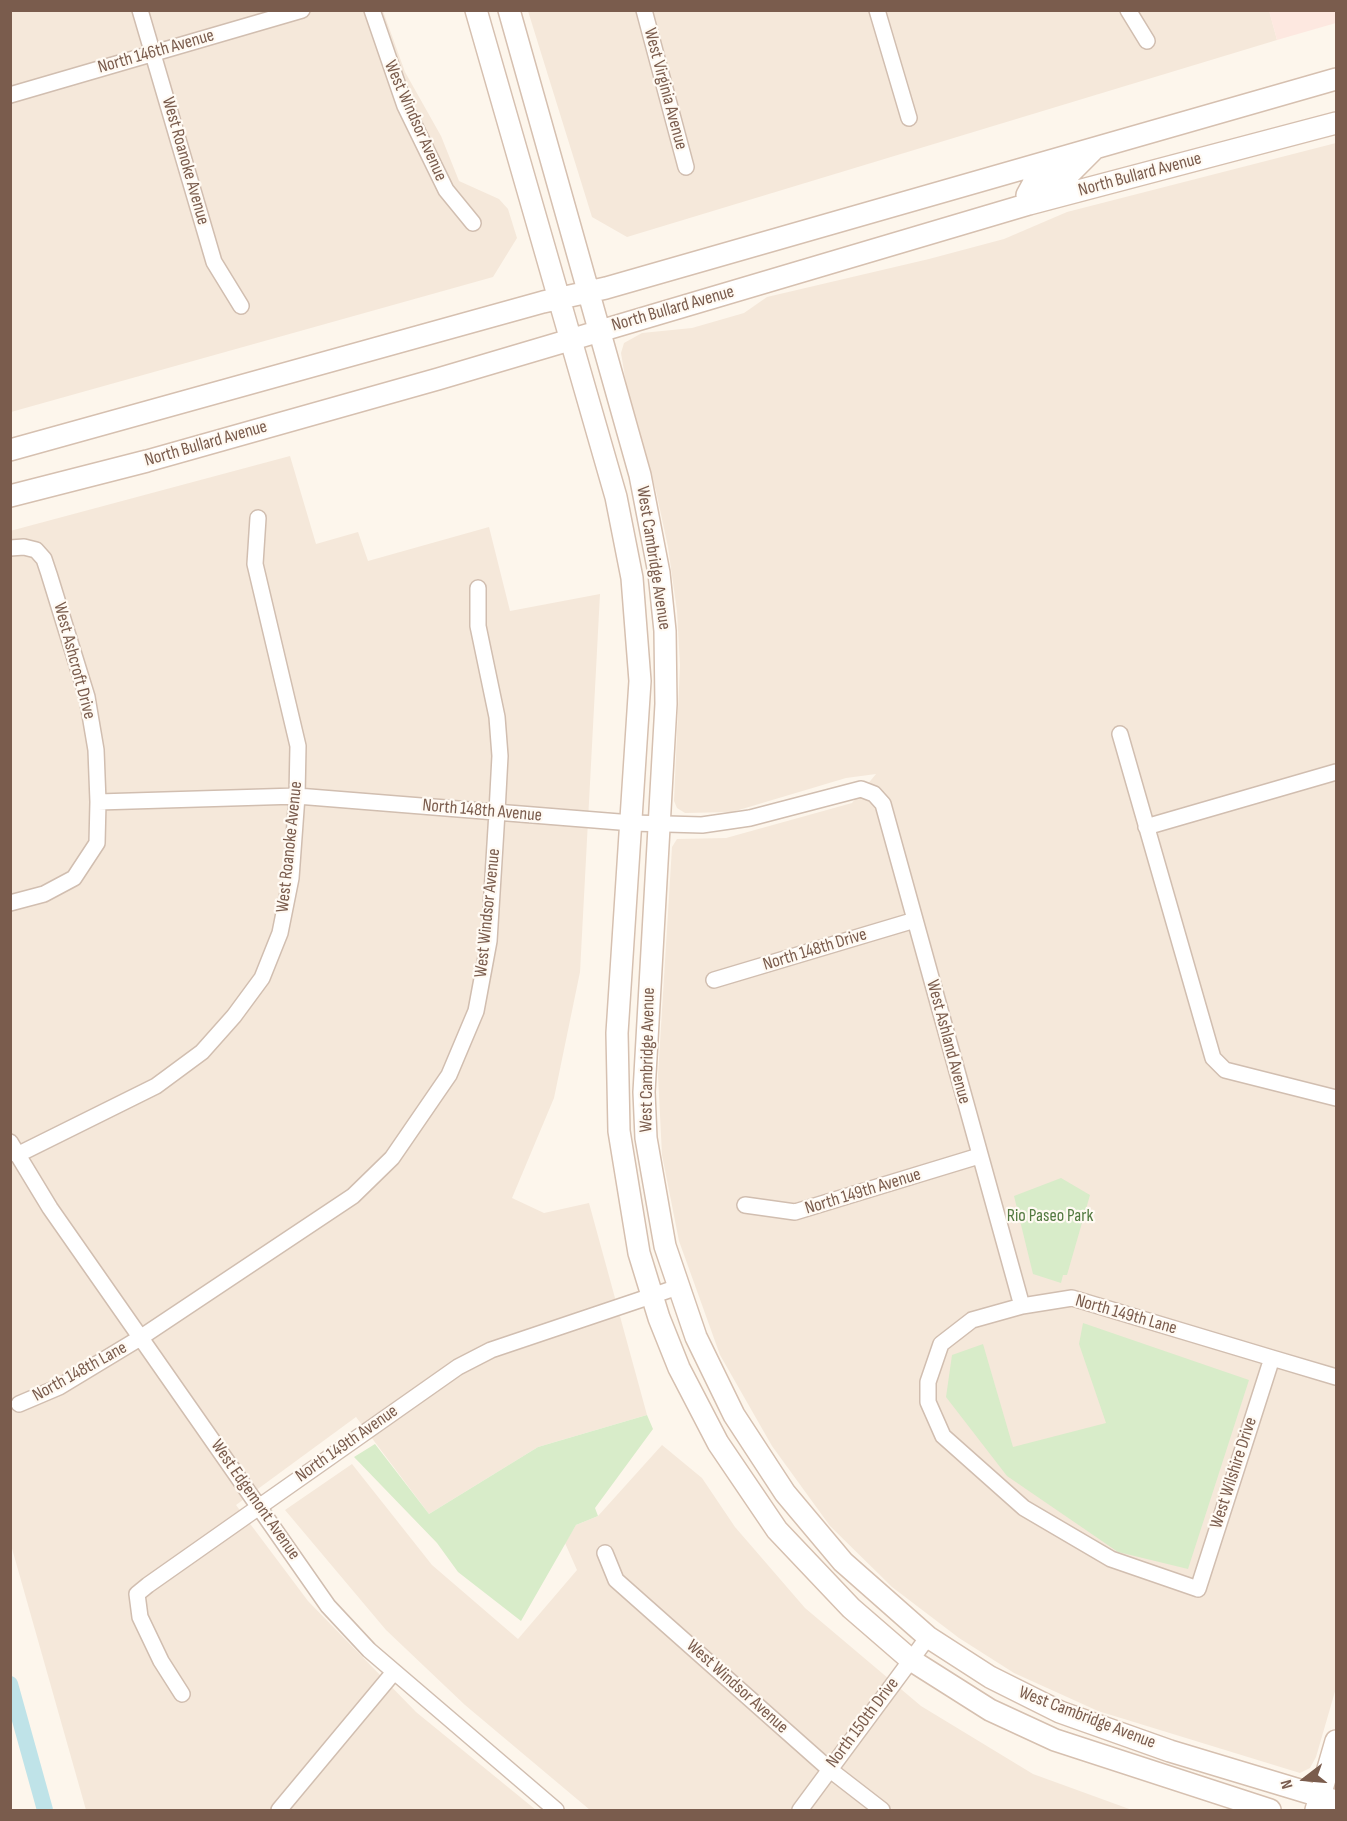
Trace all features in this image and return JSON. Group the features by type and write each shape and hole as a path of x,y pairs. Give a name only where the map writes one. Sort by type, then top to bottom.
{"street":[{"name":"West Roanoke Avenue","path":"140,10 214,262 241,306"},
{"name":"North 146th Avenue","path":"10,95 302,10"},
{"name":"West Windsor Avenue","path":"372,10 405,106 446,190 473,223"},
{"name":"West Cambridge Avenue","path":"476,10 616,497 632,578 640,681 617,1033 617,1100 631,1216 652,1295 680,1368 702,1415 777,1530 829,1586 911,1660 990,1710 1055,1740 1091,1754 1270,1810"},
{"name":"West Cambridge Avenue","path":"509,10 642,484 659,573 666,681 644,1092 651,1173 665,1246 696,1337 734,1415 785,1493 843,1562 928,1637 990,1677 1060,1712 1324,1803"},
{"name":"West Virginia Avenue","path":"644,10 687,167"},
{"path":"877,10 909,117"},
{"path":"1128,10 1147,41"},
{"path":"10,450 543,302 561,300 1336,79"},
{"name":"North Bullard Avenue","path":"10,496 147,461 572,340 1029,204 1336,123"},
{"path":"1029,204 1027,195 1033,184 1070,173 1096,147"},
{"name":"West Roanoke Avenue","path":"14,1149 156,1086 202,1052 234,1016 262,978 280,933 291,878 298,746 255,564 258,518"},
{"name":"West Ashcroft Drive","path":"10,548 24,547 36,550 44,559 87,697 96,750 98,802 96,843 74,878 44,894 10,903"},
{"name":"West Windsor Avenue","path":"140,1338 353,1196 392,1158 424,1115 449,1075 476,1011 489,941 497,812 500,756 497,717 478,626 478,588"},
{"path":"1119,734 1213,1058 1225,1070 1336,1098"},
{"path":"1146,827 1336,772"},
{"name":"North 148th Avenue","path":"98,802 297,796 632,823 702,825 750,818 861,789"},
{"name":"West Ashland Avenue","path":"861,789 874,794 883,804 1022,1306"},
{"name":"North 148th Drive","path":"714,980 915,920"},
{"name":"West Edgemont Avenue","path":"14,1149 50,1208 259,1504 328,1606 394,1672 552,1809"},
{"name":"North 149th Avenue","path":"746,1205 795,1212 979,1156"},
{"name":"North 149th Avenue","path":"182,1694 161,1661 140,1617 137,1594 259,1504 458,1367 491,1350 678,1287"},
{"name":"North 149th Lane","path":"1198,1589 1111,1559 1016,1502 943,1436 928,1402 928,1382 941,1344 972,1320 1022,1306 1072,1298 1336,1377"},
{"name":"North 148th Lane","path":"19,1404 59,1387 140,1338"},
{"name":"West Wilshire Drive","path":"1198,1589 1272,1358"},
{"name":"West Windsor Avenue","path":"605,1553 616,1580 829,1769 882,1810"},
{"name":"North 150th Drive","path":"800,1810 928,1637"},
{"path":"279,1810 394,1672"},
{"path":"1324,1803 1336,1742"}],"shaded area":[{"path":"1269,10 1277,40 627,237 592,217 528,11"},
{"path":"11,11 383,11 405,72 441,136 459,181 499,199 508,209 517,238 493,277 11,412"},
{"path":"1269,11 1336,11 1336,23 1277,40"},
{"path":"1336,143 1336,1688 1316,1757 1310,1768 1300,1773 1098,1711 1014,1673 959,1638 892,1587 830,1526 772,1446 720,1355 679,1241 662,1155 658,1075 672,847 677,839 726,838 852,803 876,774 846,778 732,812 685,813 677,808 674,801 680,665 677,611 668,547 656,491 628,395 621,353 624,343 642,333 692,328 744,313 767,297 1004,239 1067,212"},
{"path":"290,456 316,544 358,532 368,561 489,527 510,611 600,594 580,972 554,1098 512,1198 544,1213 589,1203 647,1415 538,1447 429,1514 356,1417 236,1505 308,1601 416,1712 536,1810 86,1810 11,1545 10,531"},
{"path":"662,1445 702,1478 735,1527 805,1608 921,1706 1033,1774 1132,1810 590,1810 465,1705 386,1630 285,1510 352,1464 432,1565 518,1639 577,1570 565,1543 576,1525 598,1516"}],"green space":[{"name":"Rio Paseo Park","path":"1061,1178 1090,1195 1067,1275 1063,1275 1061,1283 1033,1274 1014,1196"},
{"path":"1083,1323 1249,1380 1188,1569 1118,1552 1007,1476 946,1397 952,1355 983,1344 1013,1447 1106,1423 1079,1344"},
{"path":"647,1415 653,1429 595,1508 598,1516 576,1525 521,1621 458,1572 437,1543 354,1457 375,1444 429,1514 538,1447"}],"waterway":[{"path":"10,1684 45,1810"}]}
